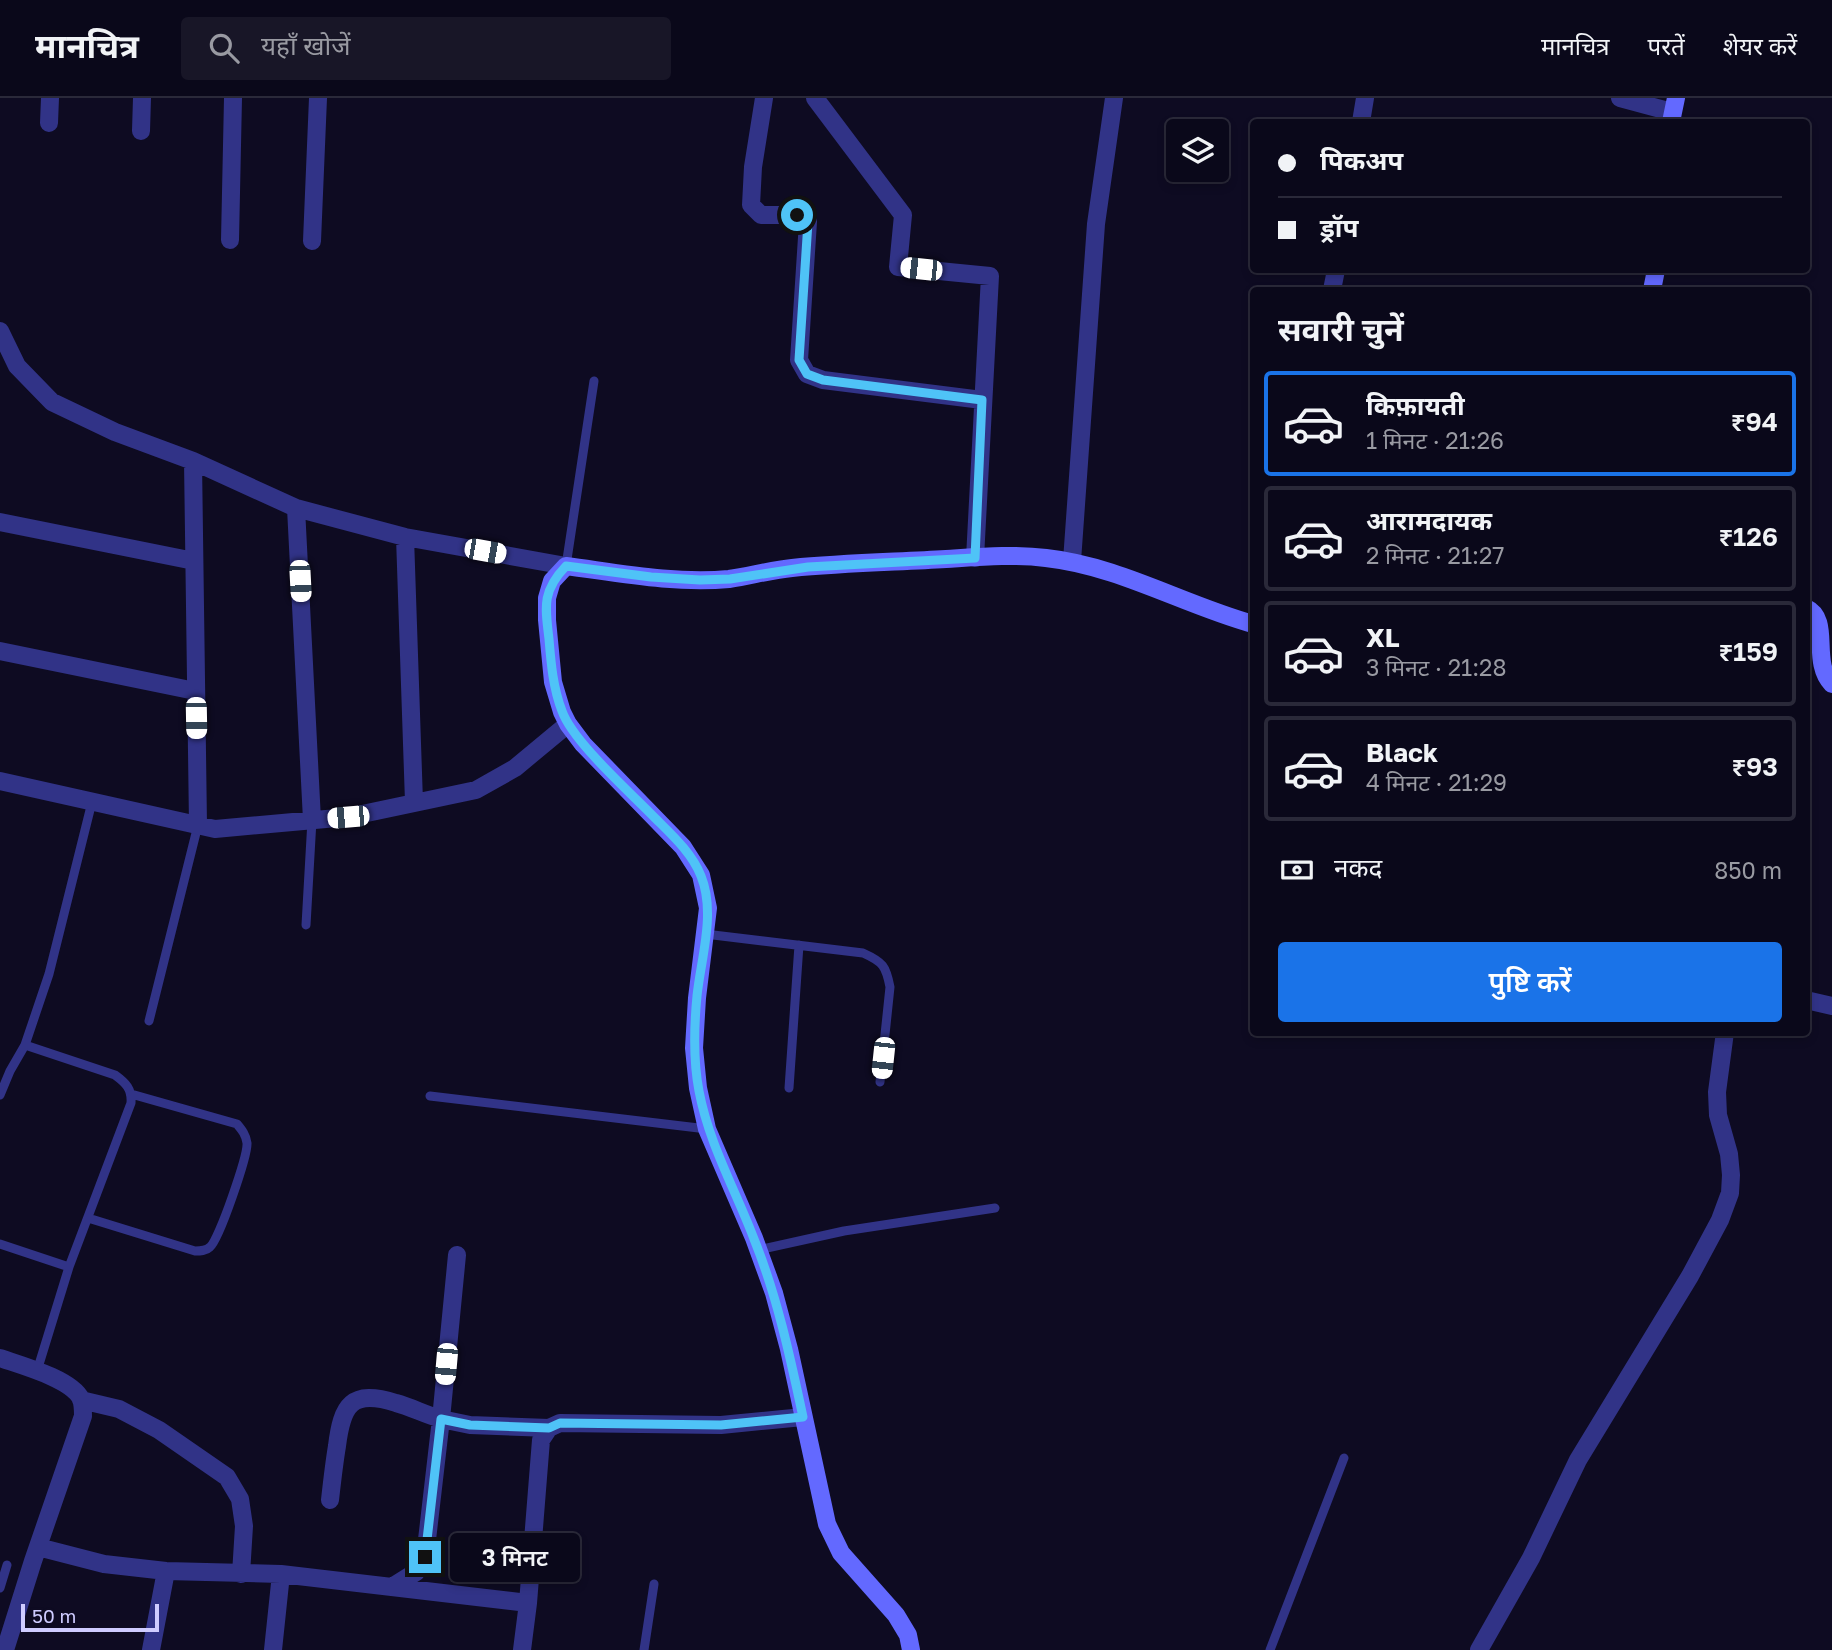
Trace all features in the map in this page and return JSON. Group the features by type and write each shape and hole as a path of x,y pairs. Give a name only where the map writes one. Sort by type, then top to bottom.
{"street":[{"path":"49,123 50,98"},
{"path":"141,131 142,98"},
{"path":"230,240 233,98"},
{"path":"312,241 318,98"},
{"path":"764,98 753,167 751,205 761,215 797,215 808,222 799,360 807,374 823,380 982,400"},
{"path":"815,98 903,215 898,267 990,276 975,558"},
{"path":"1072,561 1096,224 1114,98"},
{"path":"1362,119 1365,98"},
{"path":"1620,98 1673,111"},
{"path":"0,331 16,366 52,402 115,432 193,461 296,508 405,537 566,566 651,577 700,580 730,579 814,566 1044,557 1072,561 1114,574 1250,623"},
{"path":"193,461 198,825"},
{"path":"296,508 312,820"},
{"path":"0,522 194,561"},
{"path":"405,537 414,802"},
{"path":"566,566 552,580 547,597 553,682 568,724 583,744 683,846 701,875 708,908 694,1048 698,1088 707,1129 774,1293 827,1524 841,1553 896,1615 908,1635 911,1650"},
{"path":"1810,611 1818,616 1822,624 1822,666 1832,684"},
{"path":"0,651 195,691"},
{"path":"0,781 215,829 348,817 476,790 515,768 568,724"},
{"path":"1810,1001 1832,1006"},
{"path":"1479,1650 1531,1558 1578,1460 1690,1276 1720,1220 1730,1193 1731,1175 1729,1154 1718,1115 1717,1092 1724,1036"},
{"path":"392,1587 416,1572 425,1557 457,1255"},
{"path":"0,1358 73,1388 81,1399 83,1416 5,1650"},
{"path":"330,1500 341,1419 348,1406 357,1400 370,1398 395,1402 441,1419 470,1425 549,1428 560,1423 721,1425 803,1417"},
{"path":"81,1399 119,1409 159,1430 227,1476 240,1499 244,1526 242,1574"},
{"path":"522,1650 541,1440 549,1428"},
{"path":"38,1547 104,1564 166,1571 281,1574 528,1603"},
{"path":"151,1650 166,1571"},
{"path":"273,1650 281,1574"}],"lane":[{"path":"566,566 594,381"},
{"path":"0,1096 25,1045 49,974 93,802"},
{"path":"306,925 312,820"},
{"path":"149,1021 198,825"},
{"path":"705,934 863,953 880,961 887,972 890,987 880,1082"},
{"path":"789,1088 799,945"},
{"path":"25,1045 115,1075 127,1083 131,1094 131,1103 69,1267 37,1371"},
{"path":"88,1218 195,1251 205,1250 216,1240 244,1161 247,1146 245,1134 237,1124 131,1094"},
{"path":"430,1096 707,1129"},
{"path":"758,1250 844,1231 995,1208"},
{"path":"0,1244 69,1267"},
{"path":"1270,1650 1344,1458"},
{"path":"0,1588 7,1565"},
{"path":"644,1650 653,1584"}],"route":[{"path":"425,1557 430,1535 441,1419 470,1425 549,1428 560,1423 721,1425 803,1417 774,1293 754,1238 707,1129 698,1088 694,1048 708,908 701,875 683,846 583,744 568,724 553,682 547,621 547,597 552,580 566,566 651,577 700,580 730,579 789,568 975,558 982,400 823,380 807,374 799,360 808,222 797,215"}]}
